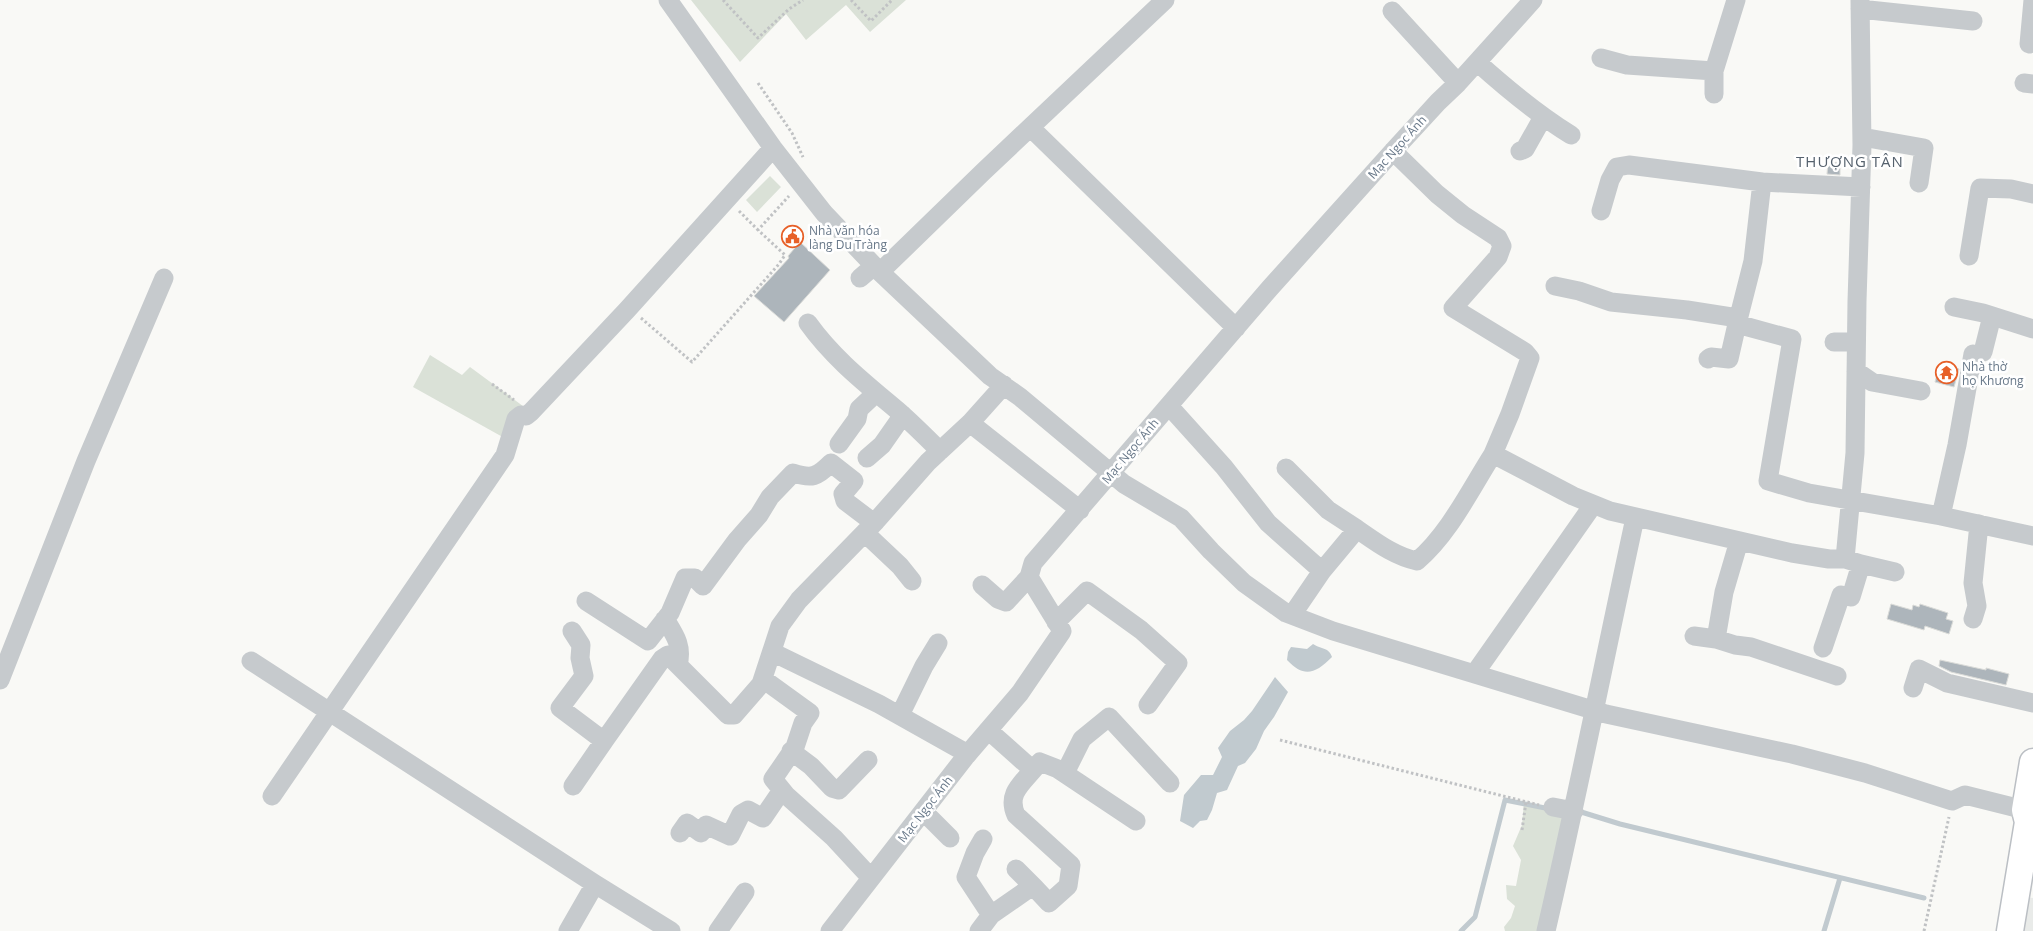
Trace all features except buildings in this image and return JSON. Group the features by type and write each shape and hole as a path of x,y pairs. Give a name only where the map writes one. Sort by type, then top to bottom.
{"street":[{"path":"668,0 773,148 871,272 970,357 1124,484 1181,518 1211,552 1244,583 1286,613 1332,631 1594,710 1792,754 1865,773 1952,801 1965,795 2025,810"},
{"path":"871,272 1031,128 1165,0"},
{"name":"Mạc Ngọc Ánh","path":"982,585 998,599 1006,602 1030,577 1030,571 1034,563 1236,328 1393,151 1533,0"},
{"path":"1714,94 1714,71 1736,0"},
{"path":"2029,44 2033,0"},
{"path":"1823,648 1841,595 1851,597 1853,562 1851,500 1855,453 1856,371 1853,224 1861,187 1862,137 1860,4 1973,21"},
{"path":"1392,11 1458,83"},
{"path":"1601,58 1627,65 1714,71"},
{"path":"1477,62 1543,117 1571,135"},
{"path":"1520,151 1525,149 1543,117"},
{"path":"1031,128 1236,328"},
{"path":"1862,137 1924,148 1919,183"},
{"path":"272,796 505,455 516,419 521,415 526,416 531,412 627,310 773,148"},
{"path":"1286,468 1328,510 1393,553 1416,561 1426,553 1450,522 1493,454 1530,358 1525,352 1453,308 1498,257 1502,246 1498,238 1463,215 1437,194 1393,151"},
{"path":"1601,212 1610,180 1617,167 1629,165 1762,182 1861,187"},
{"path":"1708,360 1711,358 1729,359 1753,261 1762,182"},
{"path":"1969,256 1980,188 2011,189 2033,194"},
{"path":"0,680 86,460 164,278"},
{"path":"1555,286 1579,291 1611,302 1687,310 1738,321 1792,339 1768,481 1809,493 1941,516 2033,536"},
{"path":"1954,307 1992,316 2033,329"},
{"path":"1941,516 1978,353 1992,316"},
{"path":"808,324 818,338 850,372 903,415 940,451"},
{"path":"1834,342 1856,342"},
{"path":"1856,371 1872,382 1921,391"},
{"path":"573,786 662,659 668,655 728,715 734,715 761,684 780,626 794,607 1004,385"},
{"path":"839,444 858,419 859,409 875,394"},
{"path":"1170,407 1224,466 1268,523 1322,571"},
{"path":"867,458 882,445 903,415"},
{"path":"970,423 1080,510"},
{"path":"1493,454 1573,496 1610,512 1738,541 1853,562 1894,572"},
{"path":"586,601 648,641 670,613 685,578 695,578 703,586 737,540 759,515 770,497 785,487 793,473 812,477 820,473 831,463 854,481 843,494 845,501 912,581"},
{"path":"1475,673 1594,504"},
{"path":"1546,931 1574,812 1635,518"},
{"path":"1973,619 1977,606 1973,583 1979,524"},
{"path":"1292,615 1322,571 1357,529"},
{"path":"1716,639 1724,592 1738,541"},
{"path":"1030,577 1056,622 1087,592 1141,630 1178,663 1148,705"},
{"path":"665,619 677,638 681,654 678,665"},
{"name":"Mạc Ngọc Ánh","path":"830,931 968,754 1020,693 1060,636 1062,631 1056,622"},
{"path":"572,631 581,645 580,658 584,676 560,708 604,741"},
{"path":"1694,636 1751,647 1837,676"},
{"path":"900,716 924,666 938,643"},
{"path":"772,652 900,716 968,754"},
{"path":"251,661 330,710 671,931"},
{"path":"1913,688 1919,669 1947,683 2033,703"},
{"path":"763,679 810,713 803,723 792,751 774,779 782,790 834,838 871,878"},
{"path":"1065,774 1082,739 1108,717 1170,783"},
{"path":"988,730 1033,770"},
{"path":"792,751 811,766 832,788 839,790 868,760"},
{"path":"1016,869 1049,903 1068,886 1071,865 1016,816 1012,807 1012,797 1040,762 1058,768 1136,821"},
{"path":"2010,931 2028,822 2025,810 2033,762"},
{"path":"680,833 687,824 701,833 706,826 730,836 742,814 748,810 763,818 782,790"},
{"path":"1553,807 1574,812"},
{"path":"924,812 950,838"},
{"path":"983,839 974,853 966,877 991,915"},
{"path":"568,931 596,884"},
{"path":"979,931 991,915 1027,890 1035,888"},
{"path":"718,931 745,892"}],"path":[{"path":"723,0 758,38 789,9 803,0"},
{"path":"851,0 871,20 892,0"},
{"path":"758,230 790,195 785,189"},
{"path":"635,313 692,362 785,255 733,206"},
{"path":"492,384 531,412"},
{"path":"1280,740 1525,803 1522,830"},
{"path":"1924,931 1952,801"}],"shaded area":[{"path":"691,0 906,0 870,32 846,5 806,40 786,14 740,62"},
{"path":"770,176 781,187 757,212 746,200"},
{"path":"430,355 462,375 470,367 531,412 508,440 413,387"},
{"path":"1313,644 1327,650 1332,657 1320,667 1310,672 1299,670 1287,660 1291,647 1307,649"},
{"path":"1275,677 1288,692 1264,731 1256,749 1245,763 1238,766 1227,790 1217,793 1207,820 1200,821 1193,828 1180,821 1184,795 1201,775 1213,775 1222,757 1218,748 1230,731 1252,711"},
{"path":"1524,802 1574,811 1552,931 1505,931 1504,927 1511,918 1515,906 1507,899 1506,885 1516,886 1521,860 1513,846 1522,825"},
{"path":"2016,896 2033,898 2033,931 2010,931"}],"waterway":[{"path":"1461,931 1475,917 1505,800 1550,809"},
{"path":"1578,811 1620,824 1924,898"},
{"path":"1824,931 1840,878"}],"place":[{"name":"Nhà văn hóa làng Du Tràng","path":"793,237"},
{"name":"Nhà thờ họ Khương","path":"1946,373"}],"district":[{"name":"THƯỢNG TÂN","path":"1850,161"}]}
